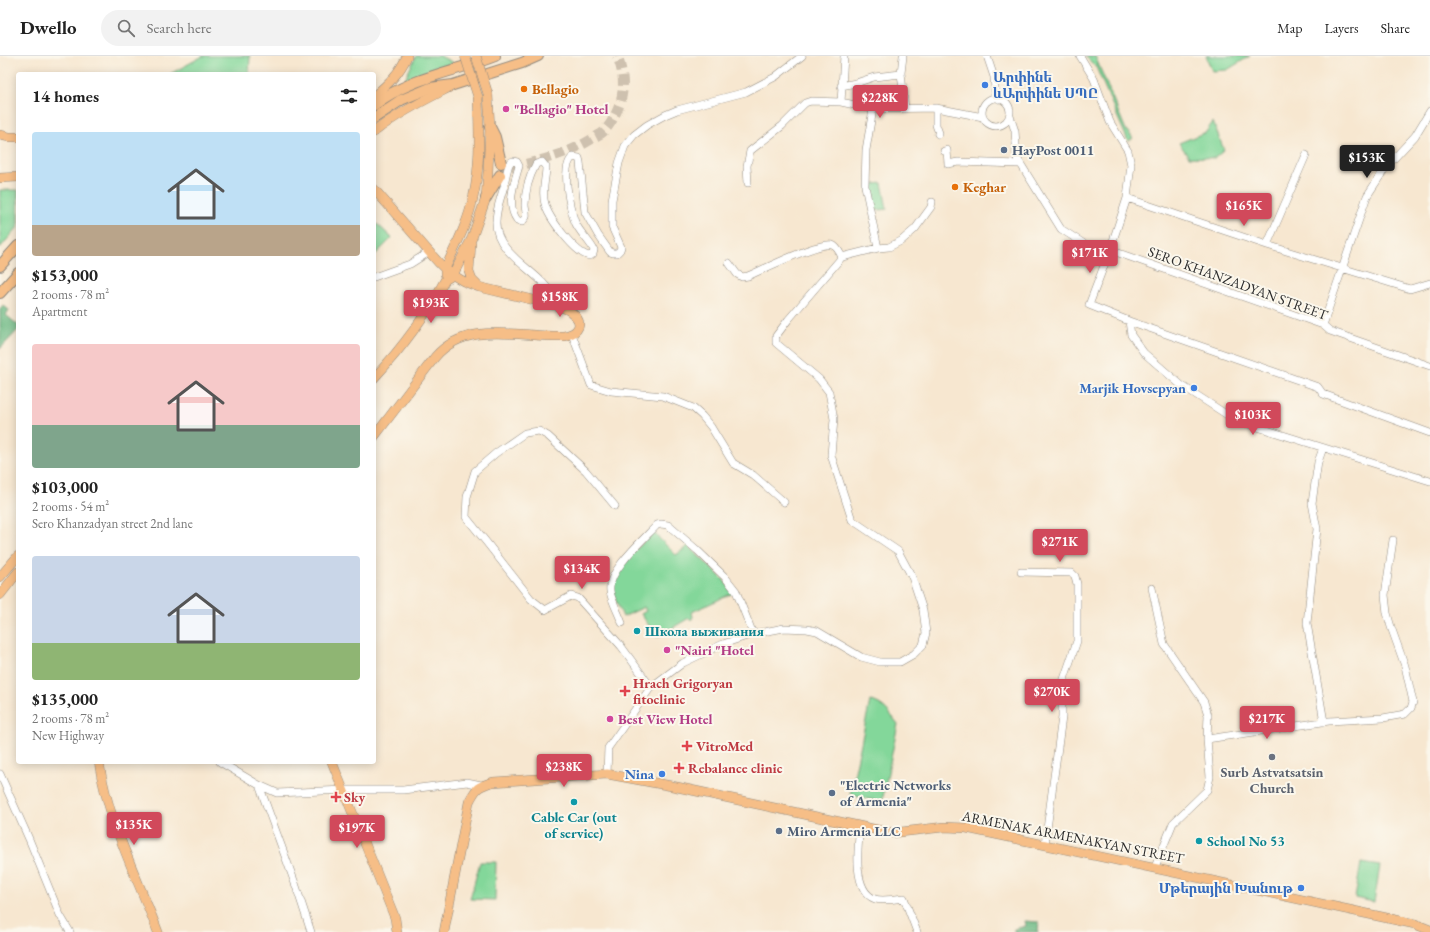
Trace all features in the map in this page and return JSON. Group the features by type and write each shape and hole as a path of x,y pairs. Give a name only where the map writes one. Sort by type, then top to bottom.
{"highway":[{"path":"376,103 392,92 405,86 495,56"},
{"path":"376,117 401,100 430,88 453,85 522,63 538,56"},
{"path":"490,127 495,137 501,163"},
{"path":"486,198 500,175"},
{"path":"0,266 16,248"},
{"path":"0,293 16,275"}],"main road":[{"path":"376,94 397,75 407,56"},
{"path":"445,269 469,213 474,197 477,170 478,97 465,56"},
{"path":"376,376 396,354 414,330 449,277 472,238 486,198 490,127 488,94 476,56"},
{"path":"376,131 395,117 453,85"},
{"path":"0,135 16,137"},
{"path":"0,178 16,177"},
{"path":"376,191 445,269 449,277 479,287 559,306 570,311 579,322 577,331 572,334 554,336 492,333 474,335 451,342 442,348 435,356 376,434"},
{"path":"472,238 470,272 472,280 479,287"},
{"path":"0,577 16,558"},
{"path":"0,595 16,575"},
{"path":"99,764 114,823 158,932"},
{"path":"333,764 395,918 397,932"},
{"name":"ARMENAK ARMENAKYAN STREET","path":"481,785 506,781 607,774 677,787 892,833 944,827 966,828 1155,867 1415,924 1430,930"},
{"path":"444,932 469,802 474,792 481,785"}],"street":[{"path":"559,306 545,284 514,256 502,243 498,234 496,221 498,202 509,164 515,161 517,162 518,166 511,202 515,218 519,222 522,222 526,218 525,193 529,179 536,164 540,162 544,163 546,169 543,189 544,203 548,212 568,239 583,253 590,256 593,254 594,249 575,223 567,192 569,159 573,157 579,158 585,212 610,252 617,253 621,247 612,227 612,200 619,164 625,146 634,135 647,125 677,110 746,92 775,77 802,56"},
{"path":"841,102 844,56"},
{"path":"903,56 901,74 905,109"},
{"path":"987,56 994,77 996,99"},
{"path":"1080,56 1094,79 1110,122 1128,150 1131,165 1127,198 1110,250 1089,305 1129,321 1318,387 1324,394 1430,433"},
{"path":"841,86 856,83 874,76 901,74"},
{"path":"996,99 1004,101 1009,108 1010,116 1008,124 1000,126 991,125 987,123 983,117 983,108 988,101 996,99"},
{"path":"748,183 747,166 750,151 782,126 805,103 811,101 841,102 872,109 936,108 983,117"},
{"path":"936,108 936,125 938,134"},
{"path":"872,109 866,150 865,186 878,248"},
{"path":"1323,325 1367,196 1386,167 1415,136 1430,111"},
{"name":"SERO KHANZADYAN STREET","path":"1008,124 1015,131 1017,158 1020,164 1029,176 1061,229 1086,245 1098,250 1110,250 1323,325 1330,331 1430,366"},
{"path":"944,150 947,150 948,164 958,162 1020,164"},
{"path":"1267,245 1306,155"},
{"path":"1127,198 1267,245 1410,289 1430,283"},
{"path":"607,774 608,748 651,687 684,663 724,644 753,634 784,628 807,629 817,631 862,657 880,662 900,662 914,654 923,645 926,633 923,610 912,577 898,551 852,520 831,455 834,419 829,392 819,379 776,343 776,336 842,257 878,248 889,247 902,241 910,235 931,208 932,202"},
{"path":"729,263 737,274 742,277 748,276 812,248 832,245 836,247 842,257"},
{"path":"376,276 410,264 429,252"},
{"path":"1129,321 1131,335 1144,353 1182,384 1235,420 1430,482"},
{"path":"572,334 591,385 611,391 664,396 693,408 711,427 733,463 753,475 784,502"},
{"path":"615,506 586,470 548,436 539,431 525,433 496,453 475,471 467,497 466,518 487,542 531,599 545,610 571,596 578,598 621,646 651,687"},
{"path":"1323,448 1318,462 1312,503 1317,529 1307,623 1324,722"},
{"path":"622,623 610,591 611,578 617,567 657,525 661,524 668,526 697,550 725,577 736,591 753,634"},
{"path":"1207,739 1324,722 1383,718 1405,714 1411,708 1413,702 1405,666 1387,613 1385,595 1393,540"},
{"path":"1021,572 1072,573 1075,576 1077,584 1077,641 1062,685 1062,717 1044,844"},
{"path":"1152,588 1164,644 1204,702 1208,715 1207,739 1210,777 1207,790 1173,823 1155,867"},
{"path":"223,764 259,786 277,793 344,790 403,790 468,782 481,785"},
{"path":"0,774 30,839 60,915 70,932"},
{"path":"259,786 312,932"},
{"path":"860,827 858,851 859,875 863,887 876,900 904,898 917,932"}],"green space":[{"path":"203,56 250,56 249,72 174,72"},
{"path":"416,56 440,56 454,63 405,79"},
{"path":"1085,56 1095,56 1126,130 1133,138 1128,141 1096,67"},
{"path":"1206,56 1250,56 1227,70 1212,71"},
{"path":"1213,122 1224,150 1215,158 1189,157 1179,143 1206,132"},
{"path":"882,183 887,209 873,211 868,185"},
{"path":"0,190 16,190 16,229 0,248"},
{"path":"377,224 392,238 376,254"},
{"path":"3,305 9,310 6,315 16,323 16,332 0,349 0,309"},
{"path":"653,532 676,555 688,546 723,579 733,593 692,612 693,617 691,620 689,618 657,637 641,614 646,611 644,607 623,617 613,592 613,584 621,568"},
{"path":"870,701 883,707 898,724 882,802 850,795"},
{"path":"480,862 496,862 495,900 470,899"},
{"path":"1361,863 1380,866 1374,902 1355,898"},
{"path":"1025,921 1039,922 1038,932 1014,932 1014,929 1026,926"}],"tunnel":[{"path":"500,175 504,169 528,164 574,149 604,131 611,122 621,100 623,81 617,56"}],"place":[{"name":"Արփինե ևԱրփինե ՍՊԸ","path":"985,85"},
{"name":"Bellagio","path":"524,89"},
{"name":"\"Bellagio\" Hotel","path":"506,109"},
{"name":"HayPost 0011","path":"1004,150"},
{"name":"Keghar","path":"955,187"},
{"name":"Marjik Hovsepyan","path":"1194,388"},
{"name":"Школа выживания","path":"637,631"},
{"name":"\"Nairi \"Hotel","path":"667,650"},
{"name":"Hrach Grigoryan fitoclinic","path":"625,691"},
{"name":"Best View Hotel","path":"610,719"},
{"name":"VitroMed","path":"687,746"},
{"name":"Surb Astvatsatsin Church","path":"1272,757"},
{"name":"Rebalance clinic","path":"679,768"},
{"name":"Nina","path":"662,774"},
{"name":"\"Electric Networks of Armenia\"","path":"832,793"},
{"name":"Sky","path":"336,797"},
{"name":"Cable Car (out of service)","path":"574,802"},
{"name":"Miro Armenia LLC","path":"779,831"},
{"name":"School No 53","path":"1199,841"},
{"name":"Մթերային Խանութ","path":"1301,888"}]}
